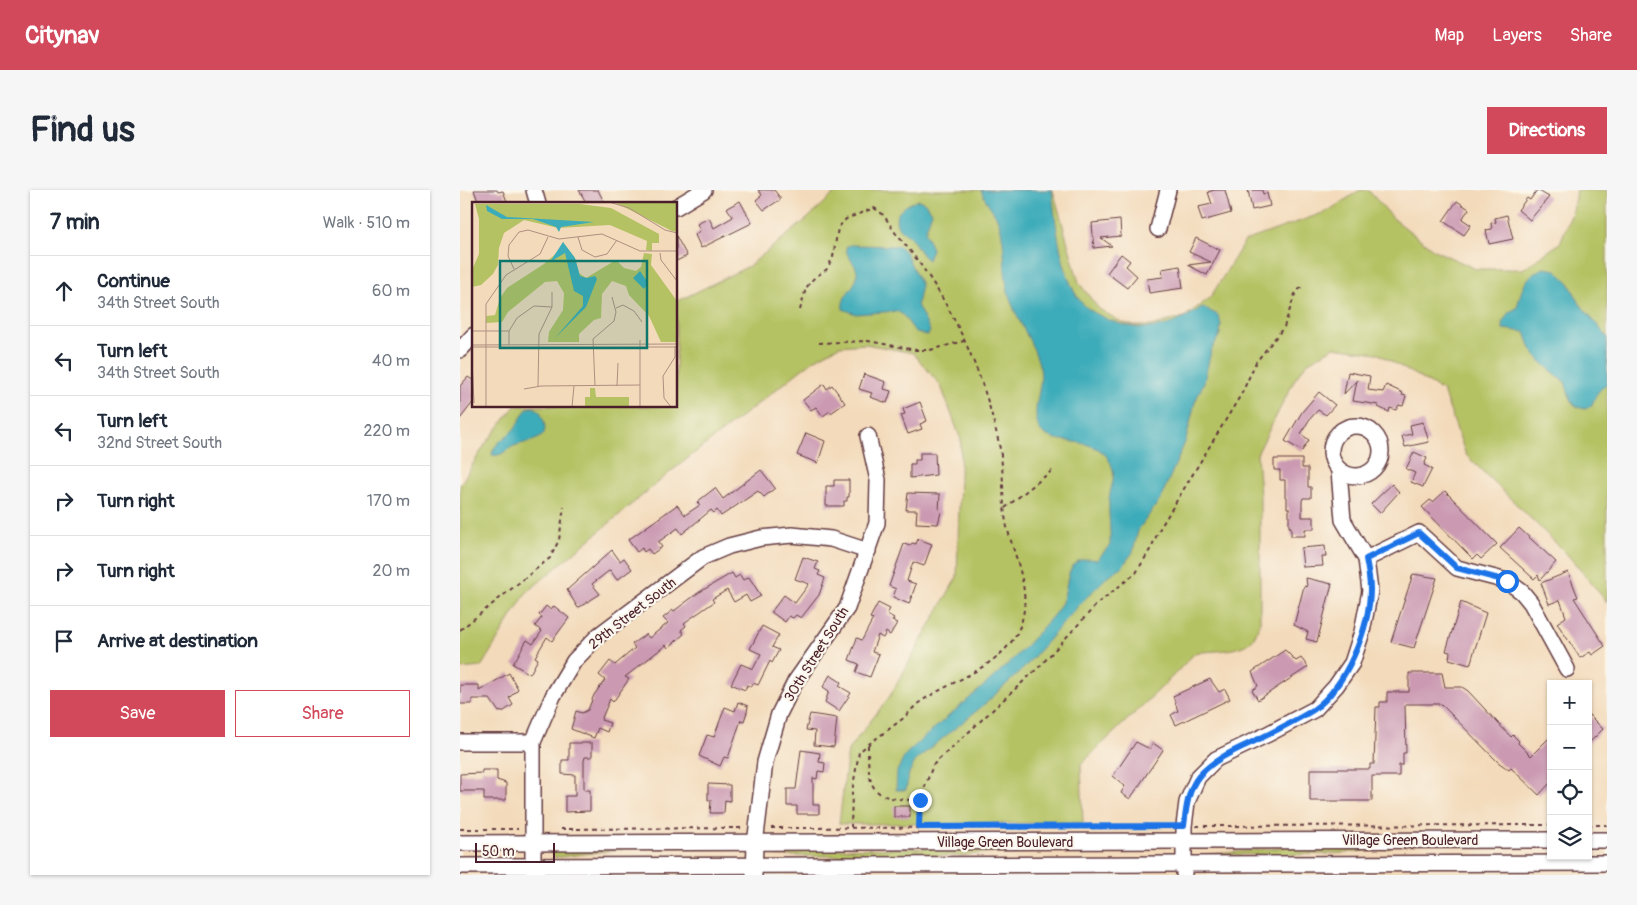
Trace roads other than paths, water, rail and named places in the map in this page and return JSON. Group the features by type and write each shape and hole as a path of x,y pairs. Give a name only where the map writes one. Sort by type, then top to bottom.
{"street":[{"path":"678,206 704,190"},
{"path":"1158,229 1168,190"},
{"path":"460,350 472,337"},
{"name":"30th Street South","path":"754,870 755,844 765,762 779,714 796,682 847,608 877,523 878,480 868,436"},
{"path":"1184,870 1184,833 1187,802 1198,778 1216,759 1314,709 1336,686 1352,663 1362,632 1370,591 1366,559 1343,520 1339,471"},
{"path":"1366,559 1419,533 1457,568 1507,581 1522,592 1531,603 1567,669"},
{"name":"29th Street South","path":"533,866 533,742 553,696 574,662 599,635 703,557 729,546 753,540 792,535 831,539 868,551"},
{"path":"460,742 533,742"},
{"name":"Village Green Boulevard","path":"460,843 533,836 755,844 1184,833 1547,840"},
{"path":"1592,840 1607,840"},
{"name":"Village Green Boulevard","path":"460,866 754,870 1184,870 1607,863"}],"water":[{"path":"981,190 1052,190 1057,231 1067,275 1078,298 1093,312 1131,327 1155,328 1178,321 1202,307 1218,315 1221,324 1220,334 1211,351 1204,382 1195,402 1186,440 1160,500 1138,530 1133,552 1122,567 1108,576 1080,604 1024,668 985,704 916,760 909,773 906,790 896,790 897,771 906,754 994,677 1043,627 1062,602 1070,571 1074,565 1086,559 1097,560 1110,545 1109,500 1113,470 1108,458 1099,450 1088,445 1054,438 1045,434 1039,428 1036,406 1041,376 1040,368 1034,349 1009,295 999,223"},
{"path":"919,200 925,203 932,212 925,232 932,249 928,260 910,237 899,228 896,218 905,206"},
{"path":"850,245 899,246 905,252 921,285 917,305 930,331 928,335 916,333 903,315 897,311 856,314 843,309 844,299 854,285 857,276 856,268 846,251 846,247"},
{"path":"1545,268 1556,270 1569,283 1580,304 1607,337 1607,383 1598,392 1591,406 1585,409 1577,407 1571,401 1565,382 1540,361 1531,349 1525,332 1503,329 1502,323 1509,312 1517,308 1525,283 1533,274"},
{"path":"528,408 535,408 539,410 544,420 544,434 535,440 514,446 499,455 492,455 495,447 515,428"}]}
